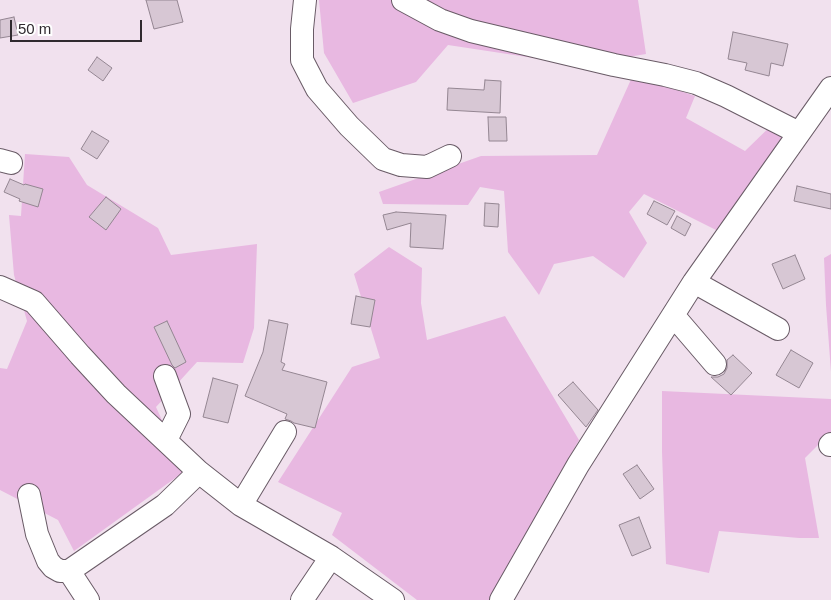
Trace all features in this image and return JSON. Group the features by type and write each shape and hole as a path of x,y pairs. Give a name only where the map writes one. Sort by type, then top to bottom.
{"street":[{"path":"304,0 302,60 317,89 349,126 382,159 401,165 427,167 450,156"},
{"path":"403,0 440,20 471,31 696,83 799,133"},
{"path":"500,600 578,465 694,282 831,88"},
{"path":"694,282 778,329"},
{"path":"0,287 34,302 116,394 199,472 240,505 331,557 393,600"},
{"path":"673,315 715,364"},
{"path":"165,376 179,414 166,440"},
{"path":"240,505 285,432"},
{"path":"28,495 37,534 48,561 60,571 69,571 165,505 199,472"},
{"path":"302,600 331,557"},
{"path":"69,571 88,600"}],"shaded area":[{"path":"319,0 638,0 646,54 580,65 448,45 416,82 353,103 324,53"},
{"path":"633,75 695,96 686,118 745,151 781,116 793,121 718,231 644,194 629,212 647,243 624,278 593,256 554,264 539,295 508,252 504,191 480,187 468,205 383,204 379,192 481,156 597,155"},
{"path":"25,154 69,157 87,185 158,228 171,255 257,244 254,328 243,363 197,362 156,407 185,471 74,551 58,520 0,490 0,368 7,369 27,321 14,275 9,215 21,216"},
{"path":"389,247 422,268 421,303 427,340 505,316 579,440 489,600 417,600 332,535 342,513 278,482 352,367 380,358 354,274"},
{"path":"831,254 831,372 824,258"},
{"path":"662,391 831,399 831,432 805,458 819,538 719,531 709,573 666,564"}],"building":[{"path":"146,0 177,0 183,22 154,29"},
{"path":"14,17 18,35 0,38 0,20"},
{"path":"733,32 788,44 783,66 771,63 769,76 745,70 747,63 728,59"},
{"path":"97,57 112,68 103,81 88,70"},
{"path":"485,80 501,81 500,113 447,110 448,88 484,90"},
{"path":"488,117 506,117 507,141 489,141"},
{"path":"92,131 109,141 97,159 81,149"},
{"path":"10,179 24,185 43,189 38,207 19,201 20,199 4,192"},
{"path":"797,186 831,194 831,209 794,201"},
{"path":"106,197 121,209 106,230 89,217"},
{"path":"654,201 675,211 667,225 647,214"},
{"path":"485,203 499,204 498,227 484,226"},
{"path":"396,212 446,215 443,249 410,247 411,223 387,230 383,215"},
{"path":"677,216 691,224 685,236 671,228"},
{"path":"795,255 805,279 783,289 772,264"},
{"path":"356,296 375,300 370,327 351,324"},
{"path":"269,320 288,324 281,362 285,364 282,370 327,382 315,428 285,419 287,414 245,396 263,352"},
{"path":"167,321 186,362 175,368 154,327"},
{"path":"791,350 813,363 799,388 776,375"},
{"path":"733,355 752,373 731,395 711,377 718,377 724,374 727,368 727,360"},
{"path":"213,378 238,385 228,423 203,417"},
{"path":"573,382 598,410 586,427 558,395"},
{"path":"637,465 654,489 640,499 623,474"},
{"path":"639,517 651,548 632,556 619,525"}]}
